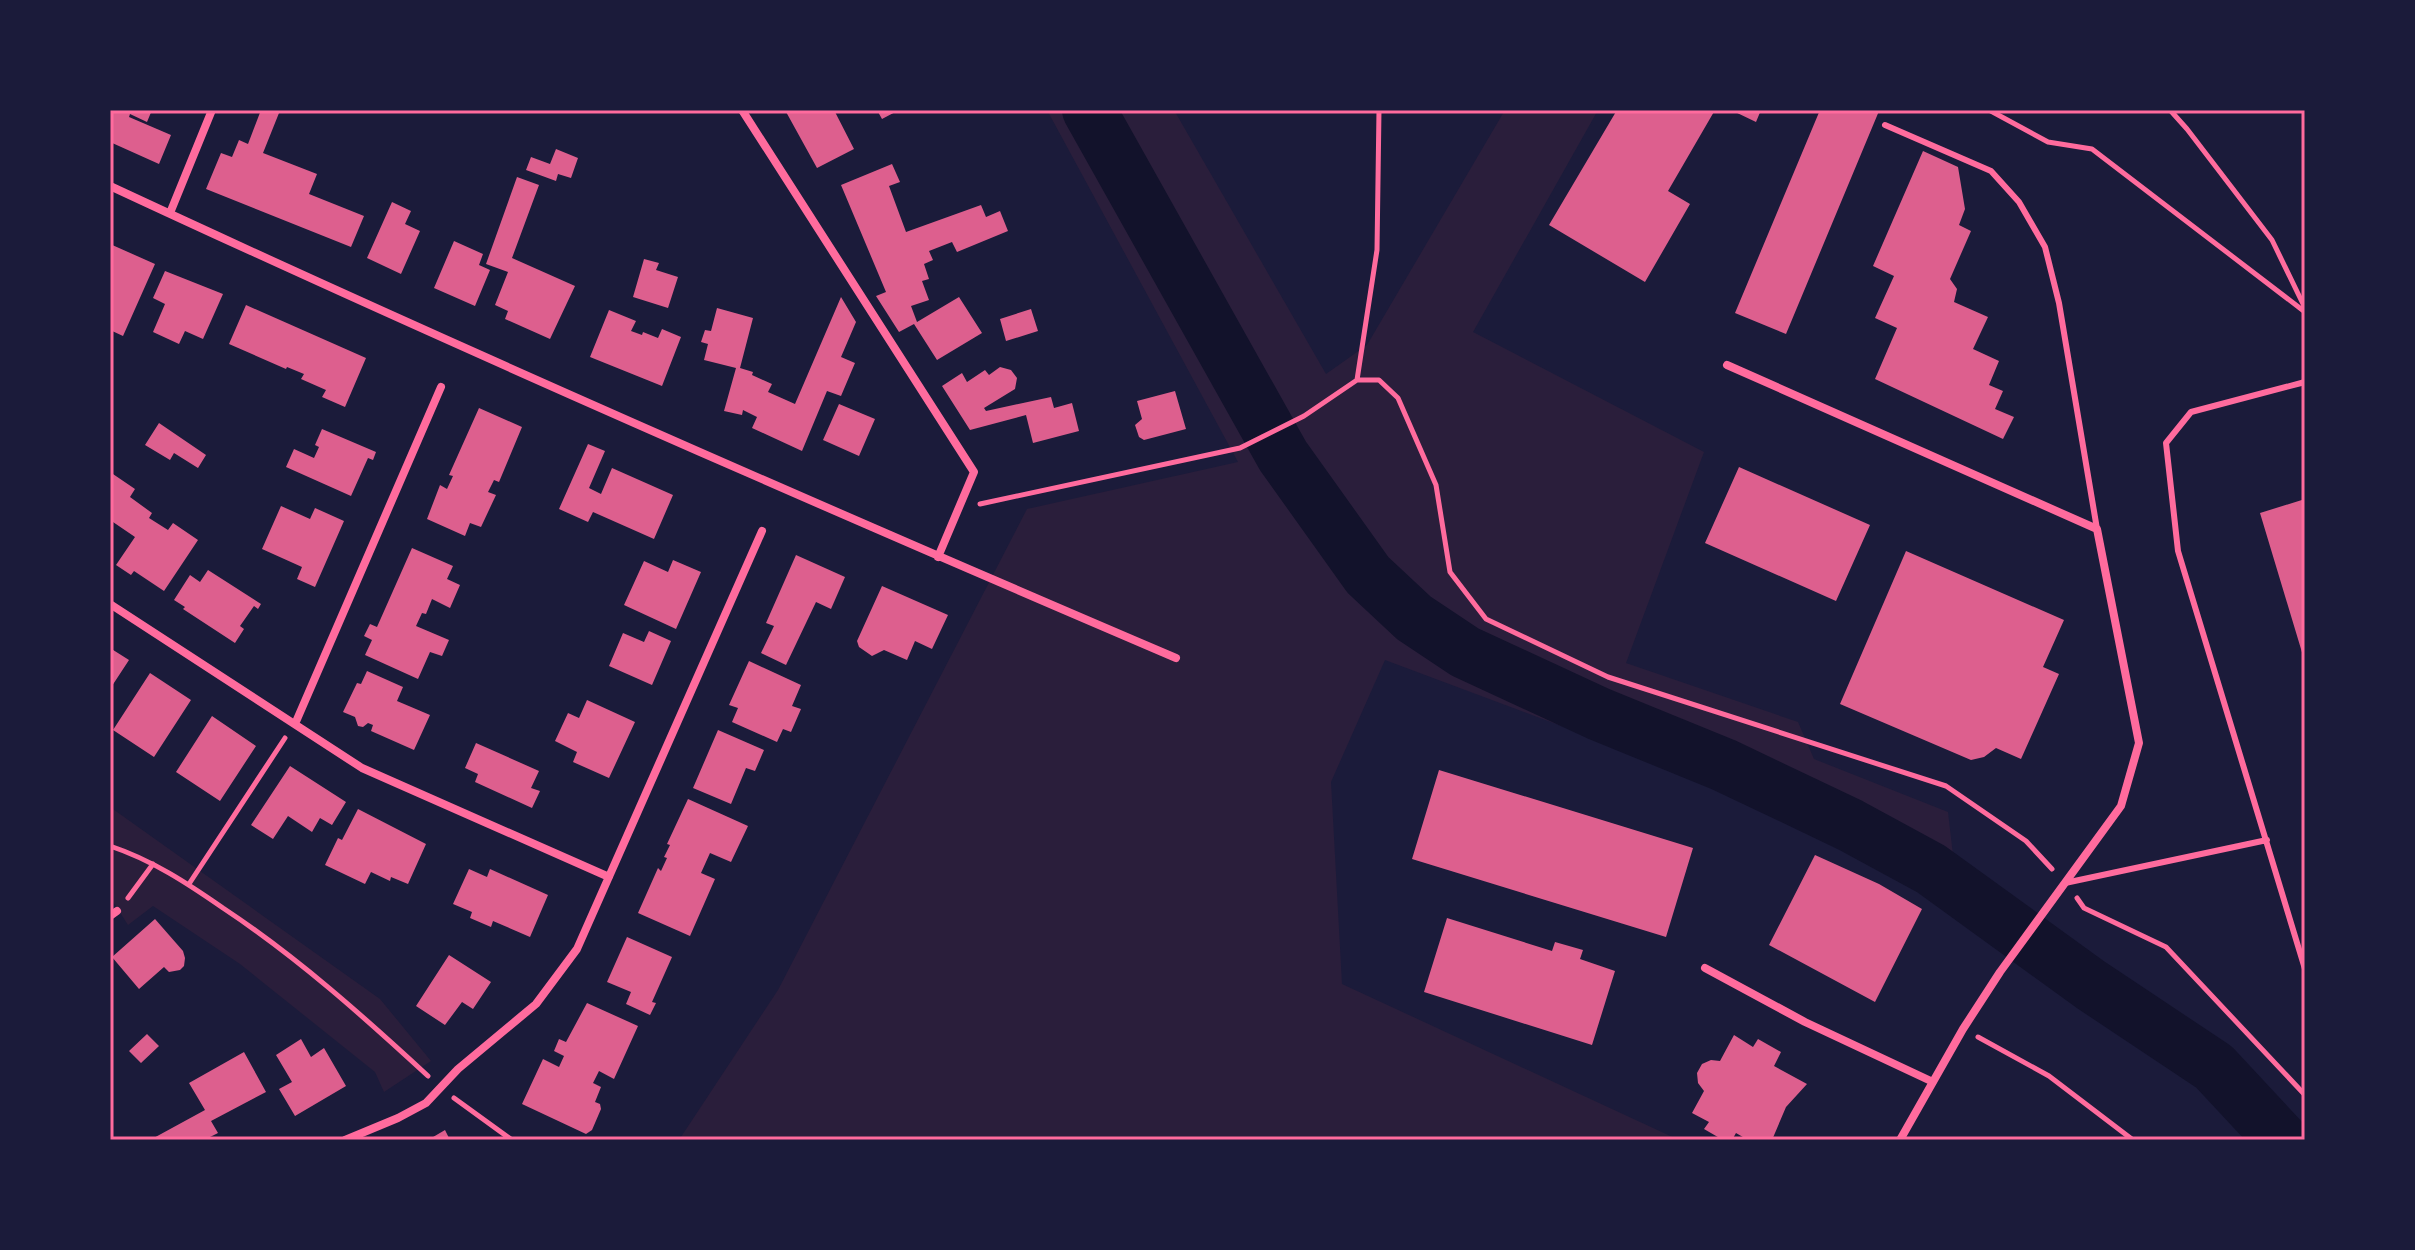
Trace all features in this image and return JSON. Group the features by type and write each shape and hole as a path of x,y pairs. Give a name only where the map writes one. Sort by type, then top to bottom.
{"street":[{"path":"170,213 212,110"},
{"path":"742,110 974,472 938,557"},
{"path":"110,186 459,346 1176,658"},
{"path":"1727,365 2097,529 2139,743 2121,806 2000,972 1963,1029 1900,1140"},
{"path":"295,724 441,387"},
{"path":"345,1140 426,1103 536,1004 577,949 762,531"},
{"path":"110,604 362,768 609,877"},
{"path":"1705,968 1805,1022 1933,1082"}],"lane":[{"path":"1885,125 1991,171 2019,202 2045,247 2059,303 2097,529"},
{"path":"2305,382 2191,412 2166,443 2178,551 2305,969"},
{"path":"2065,883 2267,840"}],"path":[{"path":"1357,380 1377,250 1379,110"},
{"path":"1989,110 2048,142 2092,149 2305,310"},
{"path":"2170,110 2272,240 2305,310"},
{"path":"960,509 1240,448 1304,416 1357,380 1379,380 1398,398 1436,485 1450,572 1486,619 1608,677 1946,786 2026,841 2084,908 2166,947 2305,1095"},
{"path":"189,884 295,724"},
{"path":"110,846 153,864 189,884 261,933 339,995 441,1087 512,1140"},
{"path":"114,913 153,864"},
{"path":"1963,1029 2049,1076 2133,1140"}],"shaded area":[{"path":"1047,110 1174,110 1326,374 1367,345 1505,110 1598,110 1473,332 1704,452 1626,663 1798,722 1814,759 1948,812 1953,855 1760,766 1599,740 1385,660 1331,782 1342,984 1679,1140 679,1140 778,990 1027,509 1238,462"},
{"path":"110,807 380,999 431,1061 384,1092 375,1072 240,964 153,906 128,925 110,897"}],"building":[{"path":"110,110 152,110 147,122 130,114 129,117 171,135 159,164 110,142"},
{"path":"261,110 279,113 263,153 317,174 309,194 364,216 351,247 206,189 221,153 232,157 239,140 248,144"},
{"path":"785,110 834,110 854,149 817,168"},
{"path":"877,110 899,110 882,119"},
{"path":"1617,110 1715,110 1668,191 1690,204 1645,282 1549,225"},
{"path":"1731,110 1761,110 1756,122"},
{"path":"1820,110 1879,111 1786,334 1735,313"},
{"path":"556,149 578,158 571,178 558,174 556,181 526,170 531,157 550,164"},
{"path":"1923,151 1958,167 1965,209 1959,225 1971,231 1950,279 1957,289 1954,302 1988,317 1973,349 1999,361 1989,385 2003,391 1995,409 2014,417 2003,439 1875,379 1897,328 1875,318 1894,276 1873,266"},
{"path":"892,164 900,182 889,186 906,232 981,205 986,217 1000,211 1008,231 957,252 952,242 929,251 933,260 924,264 929,279 922,281 929,300 911,306 917,322 959,297 982,333 937,360 914,324 899,332 876,296 886,292 841,185"},
{"path":"517,177 539,185 512,258 575,286 550,339 505,319 508,311 495,305 508,272 486,264"},
{"path":"392,202 411,211 405,224 420,231 401,274 367,258"},
{"path":"454,241 483,254 479,265 490,270 475,306 434,288"},
{"path":"110,244 155,264 123,336 110,330"},
{"path":"644,259 659,263 656,270 678,277 668,308 633,297"},
{"path":"165,271 223,294 203,339 185,331 179,344 153,332 165,304 153,298"},
{"path":"841,297 856,322 841,357 855,363 841,396 827,391 802,451 752,428 757,417 743,410 742,415 724,411 736,368 704,360 708,344 701,342 705,330 711,331 717,308 753,318 740,368 772,384 768,392 795,404"},
{"path":"246,305 366,358 345,407 322,397 326,390 301,379 304,374 229,344"},
{"path":"1031,309 1038,331 1006,341 1000,319"},
{"path":"609,310 636,321 631,331 658,338 662,329 681,337 662,386 590,357"},
{"path":"1000,367 1011,370 1017,378 1015,389 984,408 986,411 1051,397 1054,408 1072,403 1079,431 1033,443 1026,415 970,430 942,386 962,373 967,382 985,370 989,375"},
{"path":"1175,391 1186,429 1144,440 1139,437 1135,425 1142,419 1137,401"},
{"path":"839,404 875,419 859,456 823,440"},
{"path":"479,408 522,427 499,482 494,480 488,492 496,495 481,527 470,523 465,536 427,519 440,485 447,489 453,476 449,475"},
{"path":"159,423 206,455 198,468 174,453 170,460 145,445"},
{"path":"322,429 376,452 373,460 368,458 351,496 286,467 294,449 314,458 319,447 315,445"},
{"path":"588,444 605,451 589,488 601,494 612,468 673,495 654,539 593,512 588,522 559,509"},
{"path":"1739,467 1870,525 1836,601 1705,543"},
{"path":"110,472 135,489 130,497 152,513 149,518 168,530 173,523 198,540 164,591 134,571 131,575 116,565 135,537 113,522 110,526"},
{"path":"2305,499 2305,659 2304,659 2260,513"},
{"path":"281,506 310,519 315,508 344,521 315,587 297,579 302,567 262,549"},
{"path":"412,548 453,566 447,579 460,585 450,608 432,599 426,614 422,613 416,626 449,640 442,656 430,652 418,679 365,655 372,640 364,636 370,624 377,627"},
{"path":"1906,551 2064,620 2043,667 2059,674 2021,759 1996,748 1984,757 1971,760 1840,704"},
{"path":"796,555 845,577 831,609 816,602 786,665 761,653 774,626 766,623"},
{"path":"673,560 701,572 676,629 624,605 644,561 668,572"},
{"path":"208,570 261,604 258,609 254,606 240,626 244,629 235,643 174,600 190,575 200,582"},
{"path":"882,586 948,615 932,649 915,641 907,660 884,650 872,656 859,647 857,641"},
{"path":"649,631 671,641 652,685 609,666 623,633 644,642"},
{"path":"110,648 129,660 110,689"},
{"path":"749,661 801,685 792,706 801,709 791,732 783,729 777,742 732,722 738,708 729,705"},
{"path":"367,671 403,687 397,701 430,715 414,750 371,731 373,725 358,726 355,717 343,712 357,683 361,684"},
{"path":"150,673 191,700 154,757 113,730"},
{"path":"587,700 635,722 609,778 573,762 577,752 555,741 568,713 579,718"},
{"path":"212,716 256,746 220,801 176,772"},
{"path":"718,730 764,750 755,771 746,768 731,804 693,788"},
{"path":"476,743 539,771 531,788 540,791 532,808 475,782 478,774 465,768"},
{"path":"290,766 346,802 332,825 320,818 312,832 288,816 273,839 251,825"},
{"path":"1439,770 1693,848 1666,937 1412,859"},
{"path":"688,799 748,826 731,862 710,853 701,873 715,879 690,936 638,913 658,868 661,871 667,858 664,857 670,845 667,844"},
{"path":"358,809 426,844 408,884 391,877 390,881 371,872 365,884 325,865 338,838 342,840"},
{"path":"1815,855 1879,884 1922,909 1875,1002 1769,945"},
{"path":"469,869 487,877 490,869 548,895 530,937 493,921 491,927 470,918 472,912 453,904"},
{"path":"1447,918 1552,951 1555,942 1583,950 1580,959 1615,971 1592,1045 1424,992"},
{"path":"155,919 183,951 184,966 169,972 164,967 139,989 112,957"},
{"path":"627,937 672,957 652,1002 656,1003 650,1015 626,1004 631,992 607,982"},
{"path":"449,955 491,982 473,1009 462,1002 445,1025 416,1006"},
{"path":"587,1003 638,1026 614,1079 599,1071 593,1083 601,1087 595,1102 600,1104 601,1109 592,1130 586,1134 522,1104 543,1059 559,1067 564,1056 554,1051 559,1039 566,1042"},
{"path":"147,1034 159,1046 141,1063 129,1051"},
{"path":"1734,1035 1753,1047 1758,1039 1781,1052 1774,1066 1807,1084 1786,1107 1772,1140 1748,1140 1736,1133 1732,1140 1723,1140 1704,1129 1709,1122 1692,1113 1704,1091 1698,1083 1697,1073 1702,1064 1711,1060 1720,1061"},
{"path":"301,1039 311,1057 324,1048 346,1086 295,1116 279,1089 292,1082 276,1055"},
{"path":"244,1052 266,1092 211,1121 218,1133 204,1140 150,1140 205,1110 189,1083"},
{"path":"445,1130 450,1140 428,1140"}],"waterway":[{"path":"1089,110 1283,456 1368,575 1414,618 1465,652 1599,714 1724,765 1850,825 1931,869 2091,985 2214,1067 2282,1140"}]}
